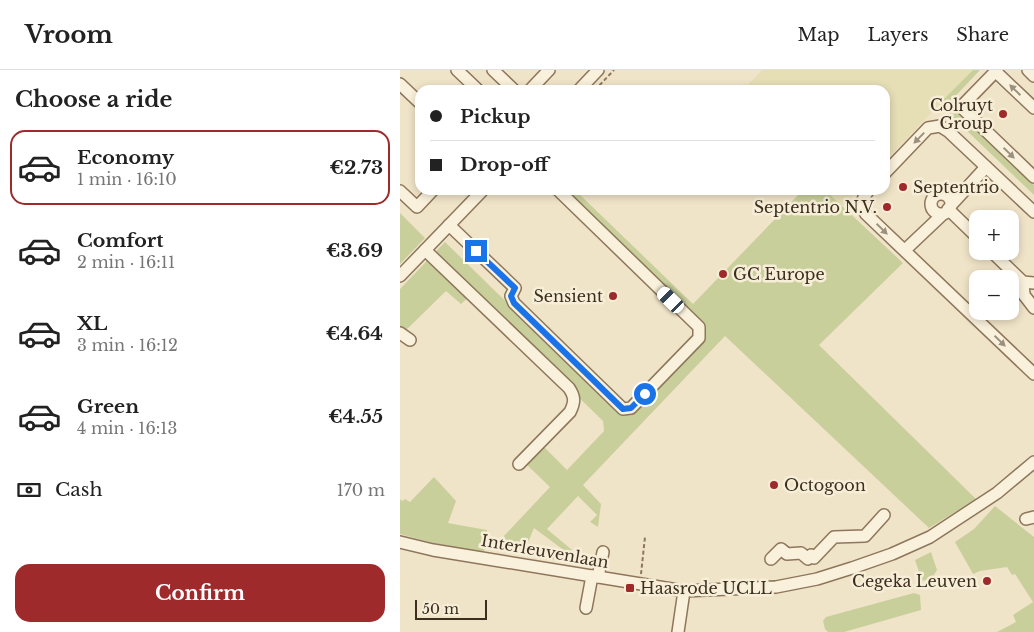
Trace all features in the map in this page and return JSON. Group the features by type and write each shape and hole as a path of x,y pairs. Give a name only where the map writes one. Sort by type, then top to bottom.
{"street":[{"path":"458,70 473,85"},
{"path":"493,70 509,85"},
{"path":"535,85 549,70"},
{"path":"584,85 598,70"},
{"path":"1028,70 1034,76"},
{"path":"1034,108 996,71 961,107 1034,177"},
{"path":"400,84 415,98"},
{"path":"890,168 928,128 940,126 948,131 1034,212"},
{"path":"905,250 986,167"},
{"path":"400,191 417,207 428,195"},
{"path":"400,276 478,195"},
{"path":"449,225 515,288 511,296 514,303 623,409 631,408 699,338 699,327 563,195"},
{"path":"864,195 863,208 866,214 1031,366"},
{"path":"947,209 969,230"},
{"path":"425,250 569,388 574,396 574,404 570,412 519,464"},
{"path":"1002,260 1029,283 1024,295 1034,308"},
{"path":"400,333 410,340"},
{"name":"Interleuvenlaan","path":"400,542 433,550 597,574 640,584 684,590 748,589 803,583 892,554 930,537 997,493 1034,462"},
{"path":"771,559 780,550 787,554 801,553 808,559 811,555 814,558 834,537 865,536 884,515"},
{"path":"586,608 603,552"},
{"path":"678,632 684,590"}],"path":[{"path":"600,85 614,70"},
{"path":"640,584 645,537"},
{"path":"517,552 576,561 591,568 597,574"}],"shaded area":[{"path":"762,70 973,70 890,156 890,85 748,85"},
{"path":"830,195 853,195 842,206"}],"green space":[{"path":"973,70 980,70 949,103 1034,185 1034,195 939,104"},
{"path":"567,195 580,195 693,304 798,195 830,195 903,263 819,345 976,499 929,528 725,336 583,485 601,504 598,527 590,522 597,515 578,496 547,529 572,550 569,554 534,528 527,545 510,546 506,543 504,536 550,487 525,463 542,445 567,470 604,431 603,421 472,294 461,304 446,291 400,336 400,289 445,242 620,413 631,414 639,409 705,338 705,326"},
{"path":"400,213 425,238 400,264"},
{"path":"434,477 456,501 448,523 487,530 484,552 433,543 400,534 400,499 410,502"},
{"path":"995,506 1034,537 1034,632 997,632 1016,622 1013,615 1033,602 1015,574 1012,575 1007,567 980,571 973,574 955,542 974,529"},
{"path":"931,552 937,570 932,578 922,581 915,560"},
{"path":"914,593 920,595 921,610 844,632 828,632 825,629 823,621 826,617"}],"place":[{"name":"Colruyt Group","path":"1003,114"},
{"name":"Septentrio","path":"903,187"},
{"name":"Septentrio N.V.","path":"887,207"},
{"name":"GC Europe","path":"723,274"},
{"name":"Sensient","path":"613,296"},
{"name":"Octogoon","path":"774,485"},
{"name":"Cegeka Leuven","path":"987,581"},
{"name":"Haasrode UCLL","path":"630,588"}],"route":[{"path":"476,251 515,288 511,296 514,303 623,409 631,408 645,394"}]}
